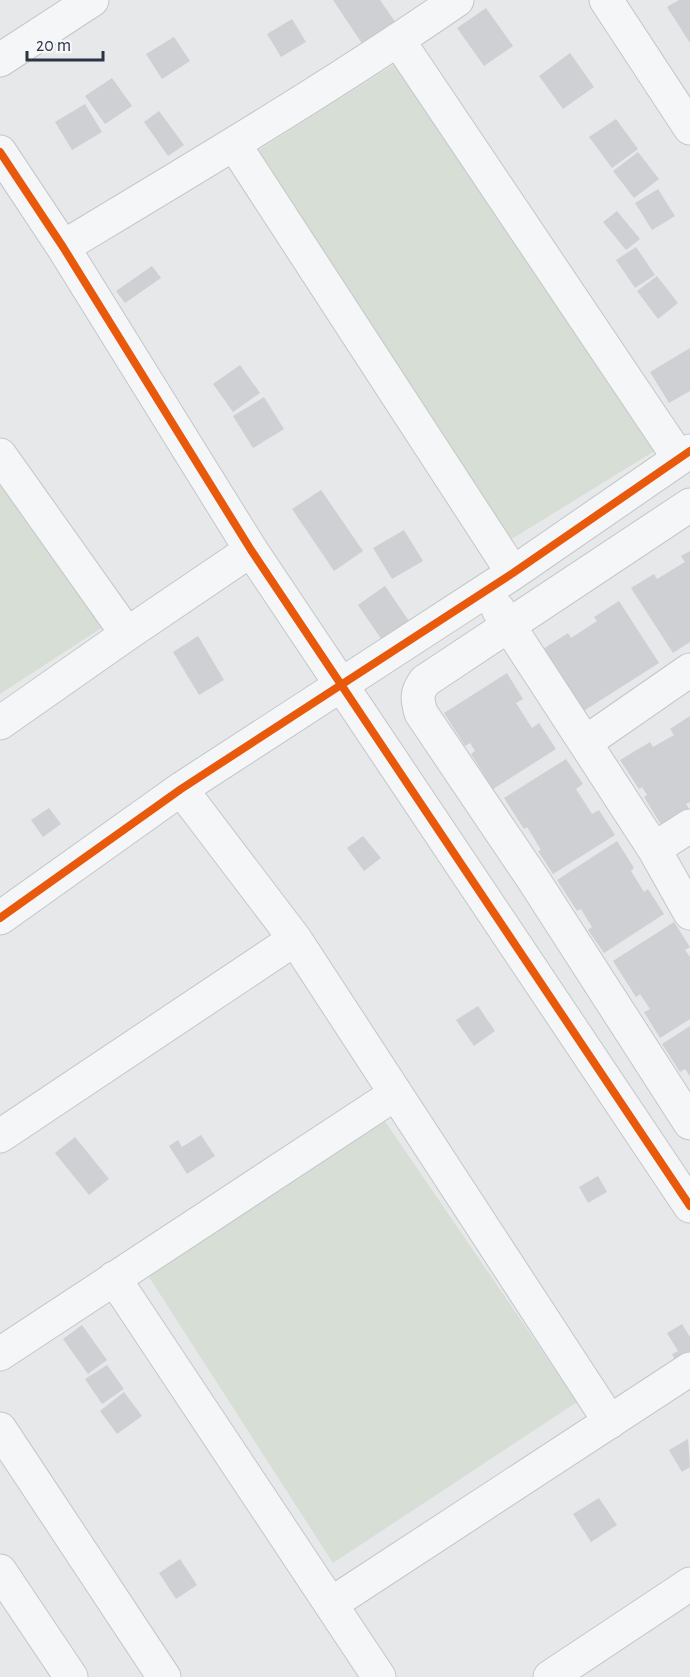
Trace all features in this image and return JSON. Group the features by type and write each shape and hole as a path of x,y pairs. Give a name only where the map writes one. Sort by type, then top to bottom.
{"street":[{"path":"0,60 92,0"},
{"path":"63,247 234,144 457,0"},
{"path":"606,0 690,128"},
{"path":"0,918 181,789 499,581 685,455 398,40"},
{"path":"234,144 499,581 510,626 654,849 690,913"},
{"path":"0,152 63,247 251,550 690,1206"},
{"path":"0,455 127,634"},
{"path":"690,505 425,681 418,689 417,699 422,713 533,879 690,1123"},
{"path":"0,723 251,550"},
{"path":"586,742 690,670"},
{"path":"181,789 295,939 610,1422"},
{"path":"654,849 690,826"},
{"path":"0,1136 295,939"},
{"path":"0,1354 395,1094"},
{"path":"114,1278 379,1677"},
{"path":"331,1604 690,1369"},
{"path":"0,1429 164,1677"},
{"path":"0,1571 70,1677"},
{"path":"550,1677 690,1584"}],"shaded area":[{"path":"395,64 661,447 510,540 254,153"},
{"path":"0,480 106,625 0,694"},
{"path":"382,1117 577,1402 333,1563 147,1274"}],"building":[{"path":"333,0 380,0 396,23 363,45"},
{"path":"679,0 690,0 690,43 667,7"},
{"path":"486,8 513,46 484,66 457,28"},
{"path":"292,19 306,42 281,57 267,34"},
{"path":"174,37 190,61 162,79 146,54"},
{"path":"570,53 594,87 563,109 539,76"},
{"path":"112,78 132,106 105,124 85,96"},
{"path":"85,104 102,132 72,150 55,122"},
{"path":"159,111 184,145 168,156 144,122"},
{"path":"616,119 638,149 612,168 589,137"},
{"path":"638,152 659,179 634,198 613,171"},
{"path":"658,189 675,216 652,230 635,203"},
{"path":"617,211 640,239 626,250 603,222"},
{"path":"636,247 655,275 635,288 616,260"},
{"path":"152,266 161,278 125,303 116,291"},
{"path":"657,276 678,303 658,319 637,291"},
{"path":"690,348 690,391 669,403 650,372"},
{"path":"240,365 260,393 233,412 213,384"},
{"path":"264,397 284,429 253,448 233,416"},
{"path":"321,490 363,551 334,571 292,509"},
{"path":"404,530 423,561 392,579 373,548"},
{"path":"690,551 690,642 673,653 631,588 654,574 657,579 685,562 681,556"},
{"path":"385,586 411,624 384,643 358,605"},
{"path":"619,601 659,663 582,712 543,649 568,633 571,638 597,621 594,617"},
{"path":"198,636 224,680 199,695 173,652"},
{"path":"507,673 523,699 516,703 532,728 539,723 556,749 493,789 471,754 475,751 470,743 465,746 444,713"},
{"path":"690,716 690,802 686,804 690,810 663,828 644,797 647,795 642,787 639,789 620,760 650,742 653,747 674,735 670,729"},
{"path":"566,759 583,784 576,789 592,814 599,810 615,835 553,874 538,851 541,850 527,827 524,829 504,798"},
{"path":"49,808 61,824 43,837 31,820"},
{"path":"363,836 381,858 364,871 347,848"},
{"path":"617,841 634,868 631,871 644,892 648,889 664,914 604,953 588,930 592,927 581,909 577,911 557,880"},
{"path":"674,922 690,947 685,950 690,957 690,1019 660,1038 644,1012 650,1009 640,994 636,997 613,961"},
{"path":"478,1006 495,1031 474,1046 456,1020"},
{"path":"690,1026 690,1076 685,1069 680,1072 662,1044"},
{"path":"201,1135 215,1156 187,1174 169,1146 178,1140 182,1147"},
{"path":"75,1137 109,1179 89,1195 55,1153"},
{"path":"598,1176 607,1192 588,1203 579,1187"},
{"path":"682,1324 690,1337 690,1355 676,1363 672,1354 678,1351 667,1333"},
{"path":"82,1325 107,1360 88,1374 63,1339"},
{"path":"107,1365 124,1389 102,1404 85,1379"},
{"path":"124,1392 142,1416 117,1434 100,1411"},
{"path":"688,1439 690,1467 682,1472 669,1450"},
{"path":"599,1498 617,1525 591,1542 573,1514"},
{"path":"180,1559 197,1585 176,1599 159,1573"}],"cycle path":[{"path":"0,152 63,247 251,550 690,1206"},
{"path":"0,918 181,789 513,573 690,451"}]}
